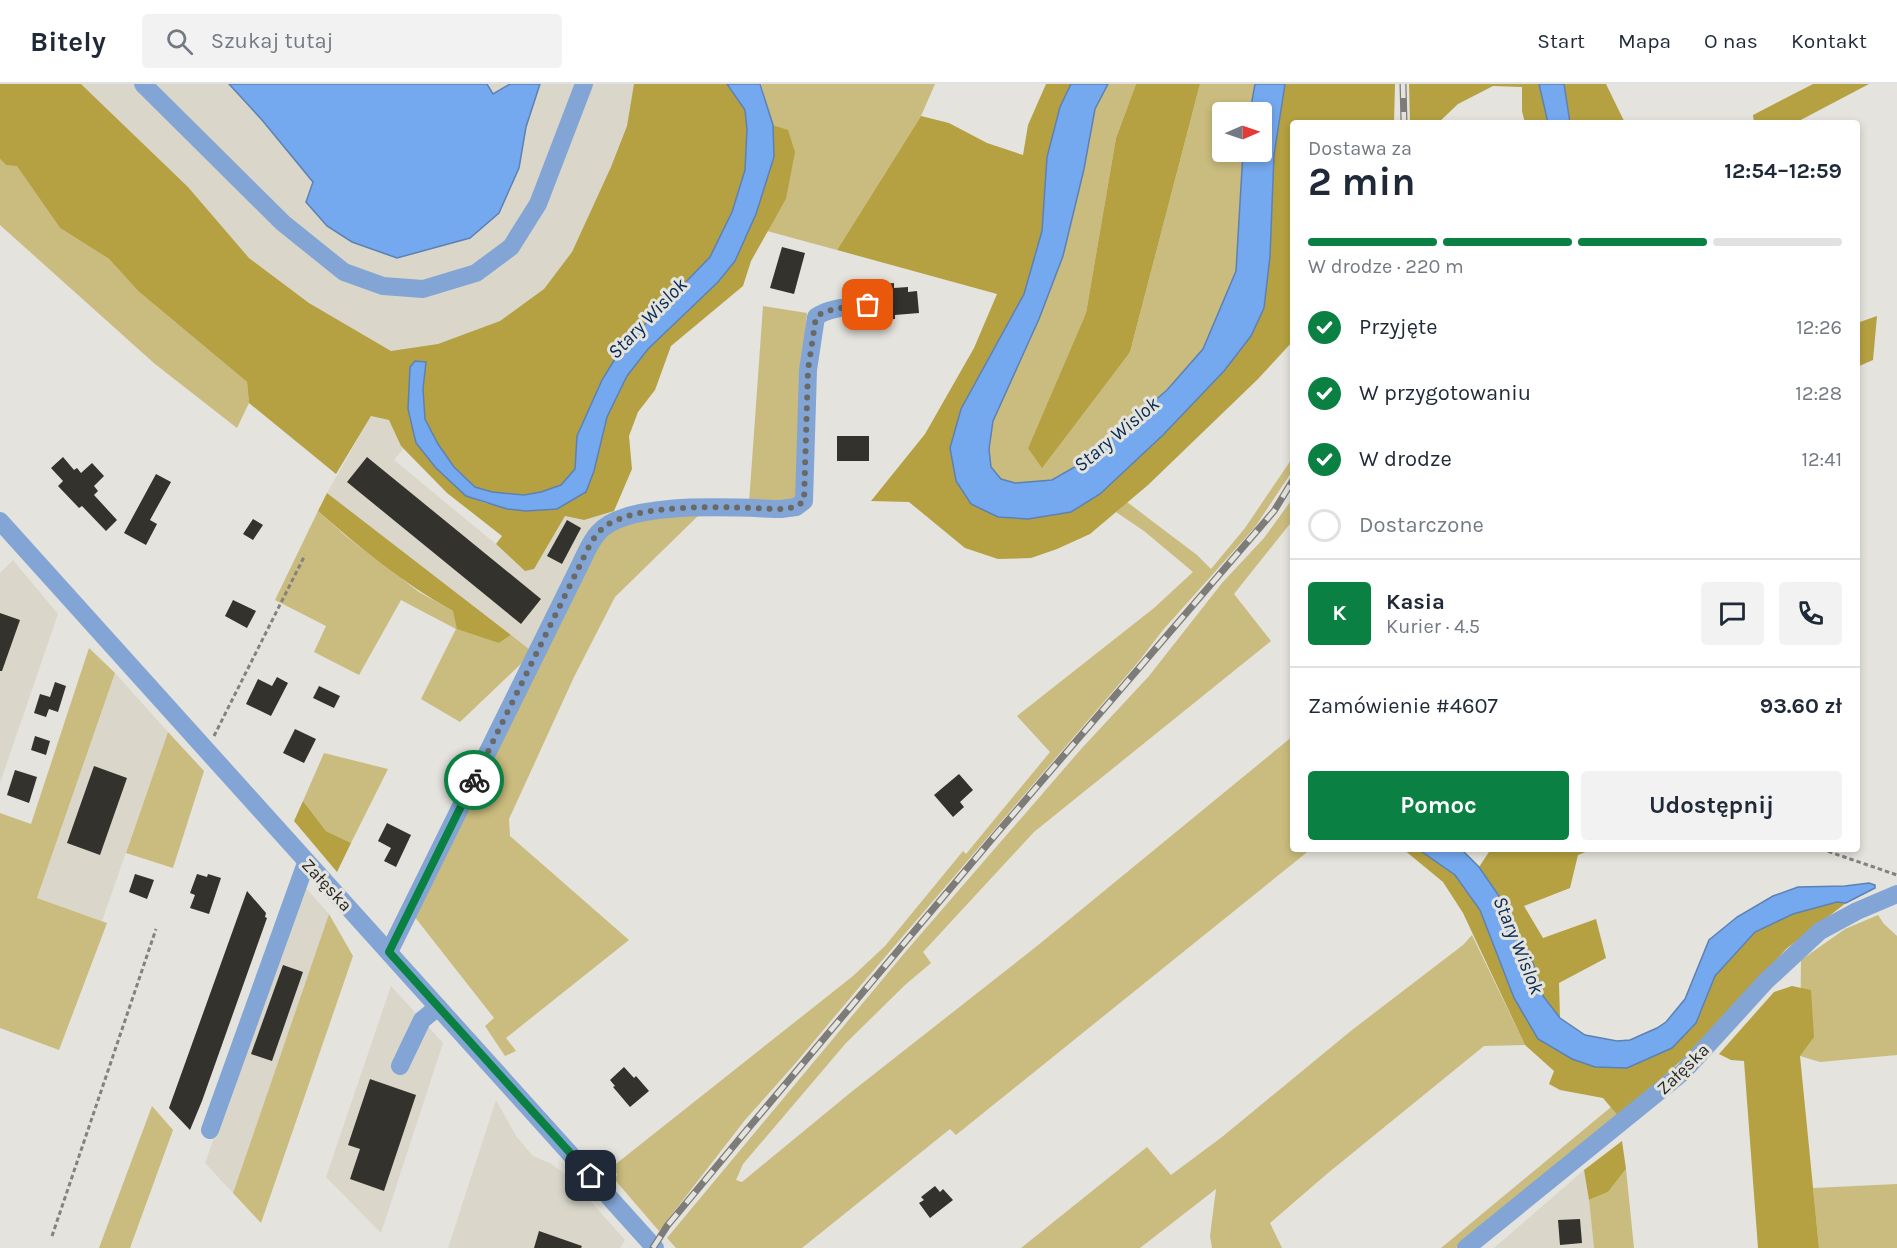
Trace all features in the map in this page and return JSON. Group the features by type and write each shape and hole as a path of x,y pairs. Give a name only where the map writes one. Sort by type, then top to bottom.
{"street":[{"path":"143,84 283,223 344,272 383,286 423,289 476,273 511,247 538,204 584,84"},
{"path":"389,952 598,532 615,520 651,511 672,508 781,509 796,507 804,501 808,370 816,317 821,313 840,308 868,305"},
{"name":"Załęska","path":"0,521 655,1248"},
{"path":"210,1130 306,863"},
{"name":"Załęska","path":"1467,1248 1683,1072 1766,981 1820,931 1857,911 1897,894"},
{"path":"400,1066 422,1020 438,1007"}],"path":[{"path":"207,752 305,555"},
{"path":"1830,852 1897,875"},
{"path":"52,1236 156,929"}],"shaded area":[{"path":"0,84 81,84 188,187 249,258 309,303 391,351 438,344 500,321 544,289 572,252 611,167 627,126 634,84 727,84 745,110 747,129 745,170 732,212 710,257 621,350 602,380 577,436 576,469 561,485 524,495 492,492 475,487 454,467 438,444 425,419 423,389 426,362 416,443 436,468 466,496 485,503 526,511 557,509 586,492 594,471 607,417 627,376 648,349 718,282 735,261 756,214 774,157 773,125 788,130 795,152 786,199 751,261 743,286 671,346 655,390 638,412 629,436 632,469 614,511 584,520 565,516 534,569 525,571 496,544 502,536 447,493 401,446 389,420 371,416 336,474 249,403 247,382 138,291 109,259 60,228 17,166 6,165 0,159"},
{"path":"81,84 695,84 585,335 391,351 309,303 249,258 188,187"},
{"path":"761,84 935,84 921,116 837,250 767,231 786,199 788,131 773,125"},
{"path":"1046,84 1071,84 1060,107 1047,157 1042,231 1024,294 961,409 998,517 1028,519 1071,512 1100,494 1163,435 1224,371 1251,336 1264,308 1270,256 1274,155 1285,84 1395,84 1394,120 1290,120 1290,344 1258,379 1148,485 1090,534 1031,558 998,559 965,548 909,502 871,501 925,434 974,348 997,294 837,250 921,116 949,123 987,143 1023,155 1028,125"},
{"path":"1108,84 1136,84 1116,138 1086,313 1028,448 1130,352 1200,84 1255,84 1252,102 1212,102 1212,162 1242,162 1236,271 1203,349 1167,390 1087,460 1052,480 1015,483 1001,479 991,467 989,449 993,421 1039,319 1063,256 1084,169 1095,109"},
{"path":"1136,84 1200,84 1130,352 1042,468 1028,448 1086,313 1116,138"},
{"path":"1409,84 1539,84 1547,120 1524,120 1522,87 1493,86 1458,104 1441,120 1410,120"},
{"path":"1564,84 1606,84 1624,120 1570,120"},
{"path":"1813,84 1869,84 1801,120 1754,120 1753,115"},
{"path":"0,159 6,165 17,165 60,228 109,259 138,291 247,382 249,403 237,428 155,364 0,225"},
{"path":"763,306 807,313 803,352 799,490 792,502 749,503"},
{"path":"1877,316 1873,360 1860,366 1860,322"},
{"path":"371,416 390,420 403,449 394,460 496,544 525,571 534,568 565,516 584,520 614,511 594,529 529,649 327,493"},
{"path":"1290,461 1290,474 1255,527 1163,630 1139,661 745,1120 659,1231 615,1180 617,1174 612,1167 853,976 885,946 963,851 966,854 1050,752 1017,716 1154,608 1193,572 1144,531 1116,512 1127,502 1197,555 1211,569 1245,528"},
{"path":"327,493 511,635 499,643 457,629 453,611 383,565 318,511"},
{"path":"1290,502 1290,524 1234,594 1271,641 1034,832 923,952 931,963 846,1043 743,1164 736,1180 742,1182 850,1093 1037,946 1290,738 1290,852 1307,852 956,1135 950,1129 802,1248 676,1248 667,1238 907,950 1082,748 1149,676 1222,583 1264,538"},
{"path":"318,511 347,537 419,592 453,611 499,643 511,635 529,649 524,661 460,722 421,699 456,629 401,600 359,675 314,652 326,626 275,600"},
{"path":"702,512 615,597 574,677 509,819 510,836 629,940 506,1038 516,1051 505,1056 485,1026 494,1018 414,916 599,542 623,522"},
{"path":"13,560 58,614 0,783 0,573"},
{"path":"89,648 115,673 37,898 107,923 59,1050 0,1028 0,813 31,824"},
{"path":"115,673 168,732 102,921 37,898"},
{"path":"168,732 204,771 173,868 126,853"},
{"path":"324,753 388,769 351,843 326,831 303,801"},
{"path":"303,801 326,831 351,843 337,872 294,821"},
{"path":"1407,852 1422,852 1455,875 1480,910 1514,998 1572,1059 1696,1023 1715,976 1755,932 1793,914 1837,902 1846,903 1786,949 1708,1036 1619,1117 1603,1098 1560,1090 1549,1084 1554,1071 1525,1045 1463,913 1443,882"},
{"path":"1489,852 1586,852 1578,855 1570,888 1524,906 1543,938 1596,919 1606,958 1559,983 1560,1018 1543,996 1532,960 1501,899 1479,867"},
{"path":"304,886 329,914 233,1193 205,1163"},
{"path":"329,914 353,956 261,1223 233,1193"},
{"path":"1878,915 1897,936 1897,1055 1820,1062 1800,1056 1801,960 1845,929"},
{"path":"1472,935 1525,1045 1484,1046 1328,1173 1270,1223 1282,1248 1212,1248 1210,1236 1216,1189 1140,1248 1021,1248 1147,1147 1171,1175 1222,1137 1352,1030 1463,945"},
{"path":"391,986 443,1043 381,1233 326,1177"},
{"path":"1792,986 1811,990 1814,1037 1800,1056 1819,1248 1758,1248 1744,1061 1731,1060 1719,1054 1774,992"},
{"path":"496,1100 516,1136 533,1156 550,1163 569,1177 625,1240 620,1248 448,1248"},
{"path":"152,1106 173,1130 130,1248 99,1248"},
{"path":"1611,1107 1619,1117 1456,1248 1441,1248"},
{"path":"1622,1141 1626,1169 1608,1192 1589,1200 1584,1170"},
{"path":"1626,1169 1634,1248 1594,1248 1589,1200 1608,1192"},
{"path":"1584,1170 1594,1248 1494,1248"},
{"path":"1897,1184 1897,1248 1819,1248 1813,1188"}],"water":[{"path":"229,84 487,84 493,94 510,84 540,84 526,127 519,168 499,213 470,238 397,258 352,242 327,226 306,202 313,182"},
{"path":"727,84 760,84 773,125 774,157 756,214 735,261 718,282 648,349 627,376 607,417 594,471 586,492 557,509 526,511 507,509 466,496 436,468 416,443 408,409 410,367 415,361 426,362 423,389 425,419 438,444 454,467 475,487 492,492 524,495 561,485 575,469 577,436 602,380 621,349 710,257 732,212 745,170 747,129 745,110"},
{"path":"1071,84 1108,84 1095,109 1084,169 1063,256 1039,319 993,421 989,449 991,467 1001,479 1015,483 1052,480 1087,460 1167,390 1203,349 1236,271 1242,162 1272,162 1272,102 1252,102 1255,84 1285,84 1274,155 1270,256 1264,308 1251,336 1224,371 1163,435 1100,494 1071,512 1028,519 998,517 971,504 956,481 950,448 961,409 1024,294 1042,231 1047,157 1060,107"},
{"path":"1539,84 1564,84 1570,120 1547,120"},
{"name":"Stary Wislok","path":"1422,852 1464,852 1479,867 1501,899 1532,960 1543,996 1560,1018 1585,1035 1617,1041 1630,1040 1666,1022 1685,999 1709,940 1737,917 1773,896 1798,887 1869,883 1875,885 1875,888 1846,903 1837,902 1793,914 1755,932 1715,976 1696,1023 1672,1048 1627,1068 1595,1067 1572,1059 1538,1039 1514,998 1480,910 1455,875"}],"building":[{"path":"782,247 805,253 794,294 770,288"},
{"path":"894,283 894,288 908,287 908,292 917,291 919,313 895,315 895,319 885,320 885,316 879,317 879,291 883,291 883,284"},
{"path":"837,436 869,436 869,461 837,461"},
{"path":"63,457 74,470 77,468 81,473 92,463 104,476 94,486 98,491 94,495 117,520 106,531 82,506 79,508 58,486 63,481 51,468"},
{"path":"367,457 541,599 521,624 347,482"},
{"path":"156,474 171,482 150,520 157,524 146,545 124,533"},
{"path":"253,519 263,525 253,540 243,534"},
{"path":"567,520 581,528 562,564 547,556"},
{"path":"233,600 256,611 247,628 225,616"},
{"path":"0,613 20,620 2,671 0,671"},
{"path":"277,677 288,683 271,716 246,704 258,679 272,686"},
{"path":"55,682 66,686 58,712 49,709 46,717 34,713 40,694 50,697"},
{"path":"319,686 340,696 334,708 313,698"},
{"path":"295,729 316,739 304,763 283,753"},
{"path":"35,736 50,741 46,755 31,750"},
{"path":"94,766 127,778 100,855 67,843"},
{"path":"15,770 37,777 29,803 7,795"},
{"path":"959,774 973,790 960,802 964,807 953,817 934,795"},
{"path":"387,823 411,835 396,867 384,861 391,848 378,841"},
{"path":"135,874 154,880 147,899 129,892"},
{"path":"197,874 207,877 208,874 221,878 209,914 190,908 195,895 190,893"},
{"path":"247,891 266,913 267,918 190,1130 169,1108"},
{"path":"283,965 303,972 272,1061 251,1054"},
{"path":"624,1067 634,1078 636,1076 649,1091 630,1107 610,1080"},
{"path":"370,1079 416,1095 384,1191 350,1179 360,1149 348,1145"},
{"path":"935,1186 940,1192 943,1189 953,1200 930,1218 919,1203 924,1200 921,1197"},
{"path":"1580,1219 1582,1243 1560,1245 1558,1220"},
{"path":"539,1231 582,1246 581,1248 534,1248"}],"railway":[{"path":"1403,84 1404,120"},
{"path":"653,1248 667,1226 997,833 1274,511 1290,485"}],"way so far":[{"path":"474,780 598,532 615,520 672,508 781,509 796,507 804,501 808,370 816,317 821,313 840,308 868,305"}],"route":[{"path":"474,780 389,952 591,1176"}]}
